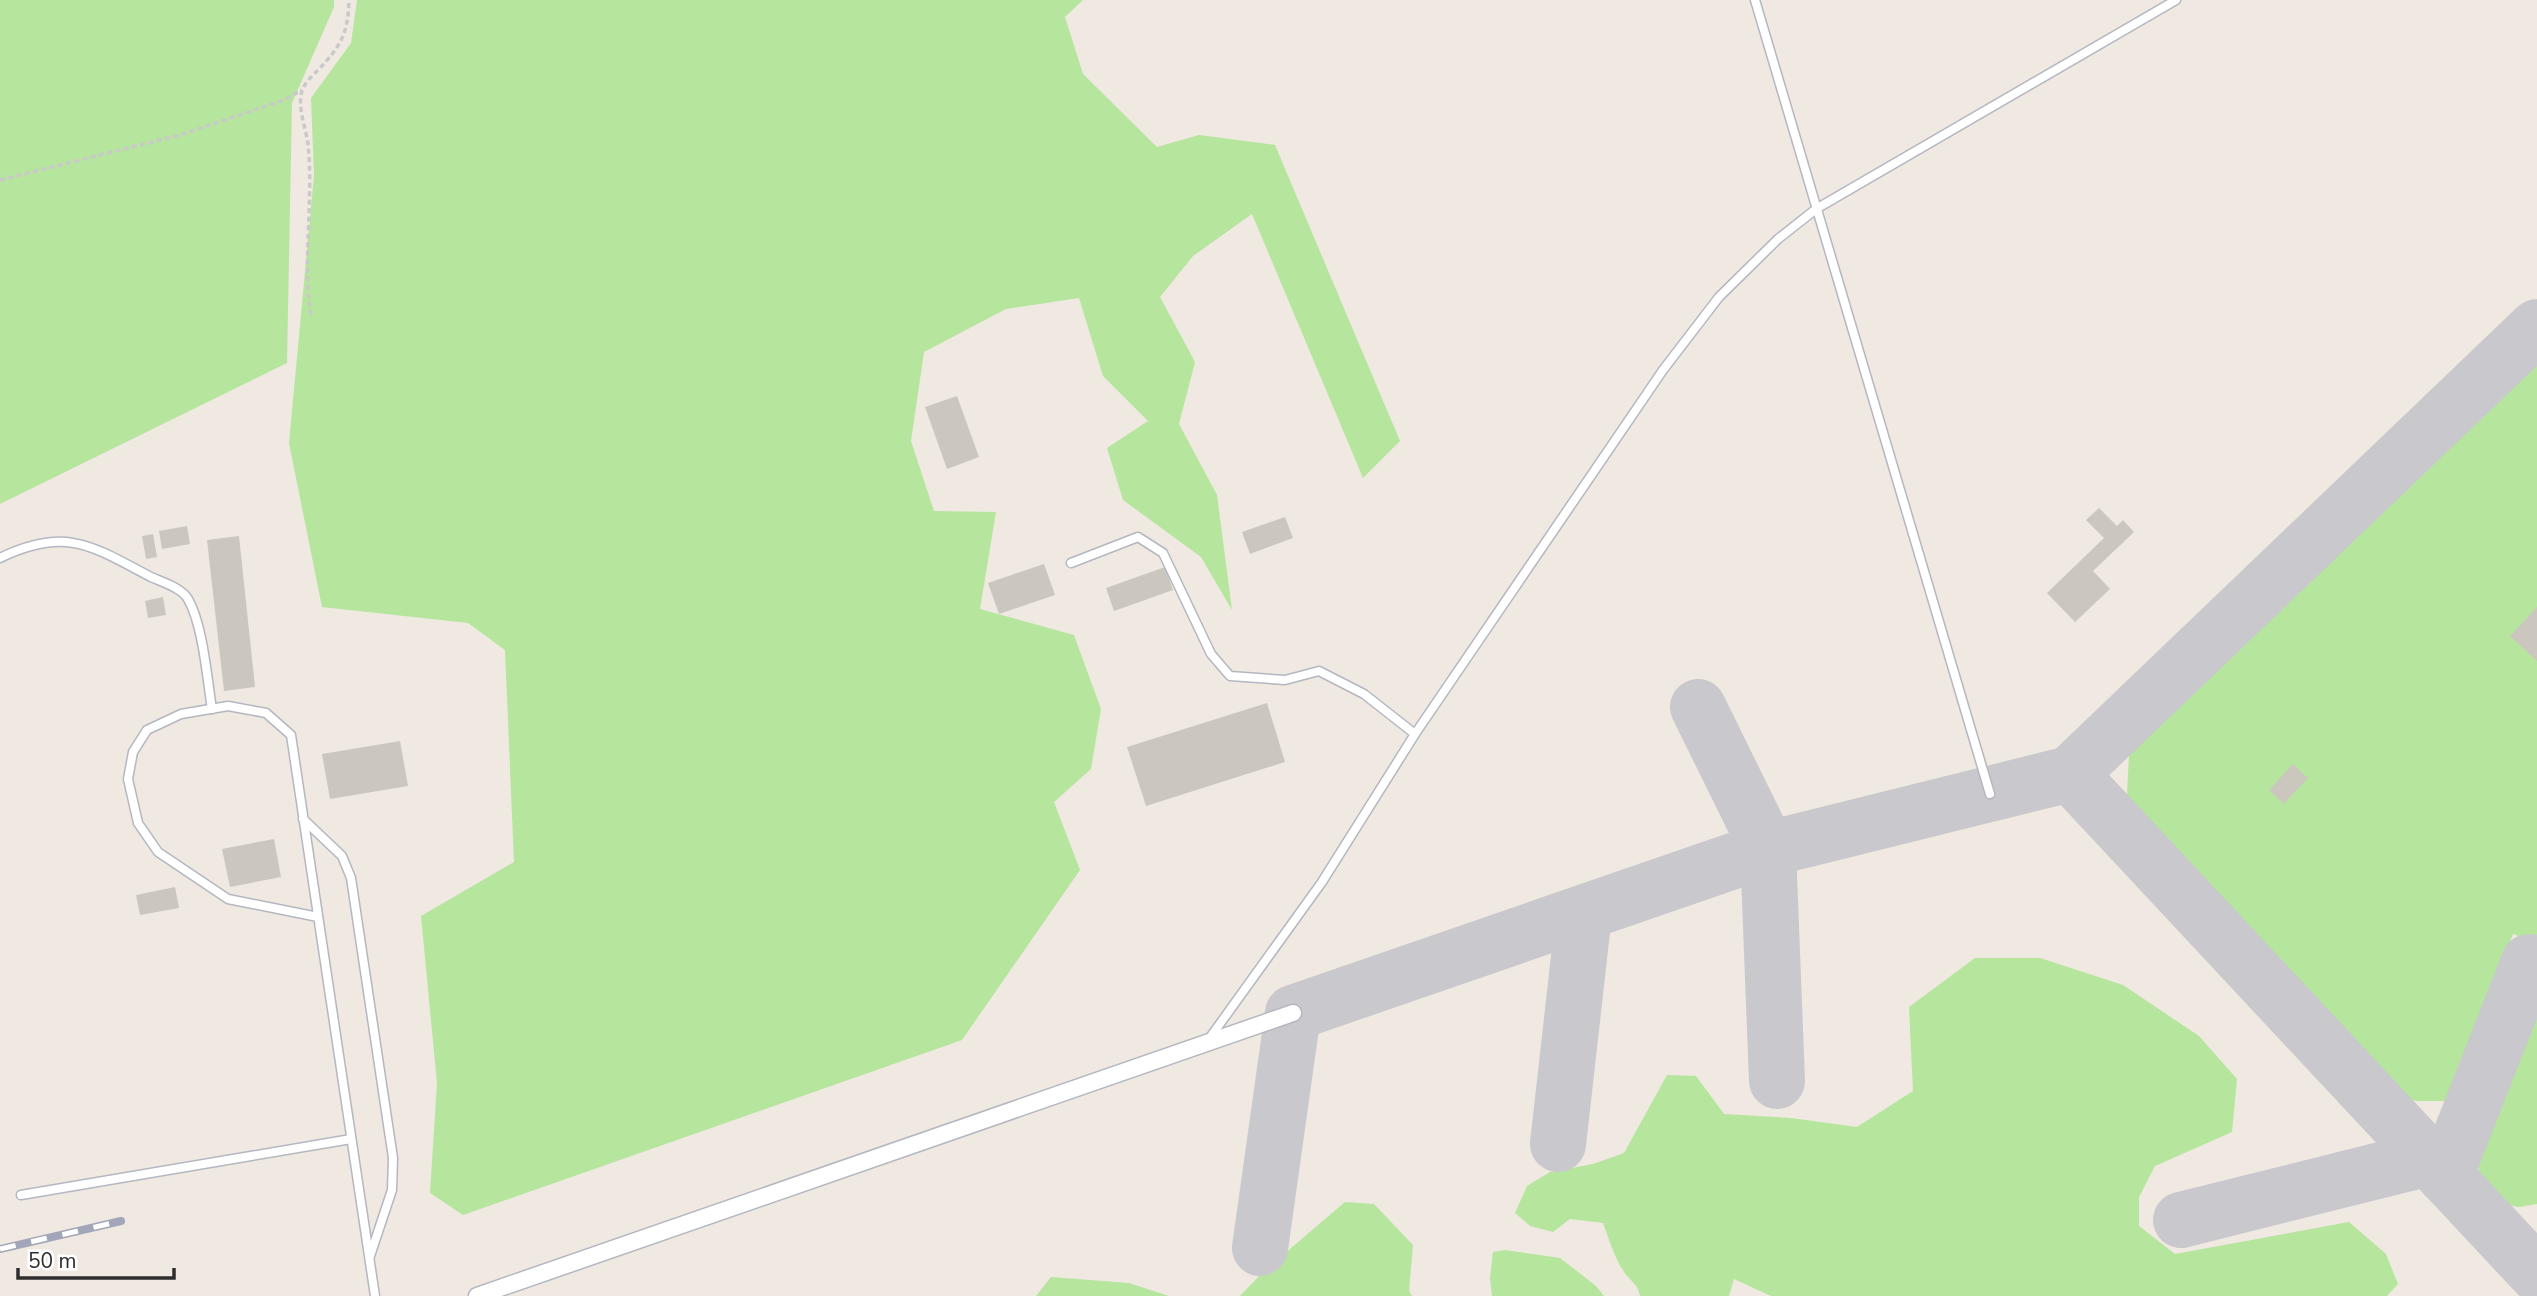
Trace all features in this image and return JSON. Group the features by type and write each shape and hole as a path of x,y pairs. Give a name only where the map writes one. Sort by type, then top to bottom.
{"street":[{"path":"477,1296 1293,1013"}],"lane":[{"path":"1755,0 1990,794"},
{"path":"1205,1044 1322,882 1415,734 1662,370 1719,297 1778,239 1816,209 2176,0"},
{"path":"1070,563 1138,537 1163,553 1211,654 1230,676 1284,680 1319,671 1364,694 1415,734"},
{"path":"0,558 18,549 57,540 93,546 186,594 195,612 212,709"},
{"path":"318,917 228,899 158,852 138,823 128,779 133,752 147,730 181,715 228,706 266,713 290,735 318,917 375,1296"},
{"path":"303,819 342,856 351,878 391,1144 392,1190 369,1258"},
{"path":"22,1195 351,1139"}],"path":[{"path":"0,180 180,135 284,100 302,90 338,49 348,23 349,0"},
{"path":"302,90 300,106 308,144 311,211 308,297 311,315"}],"green space":[{"path":"0,0 334,0 334,7 292,103 287,363 0,504"},
{"path":"357,0 1083,0 1065,17 1083,74 1157,147 1199,135 1275,145 1400,441 1363,478 1252,214 1193,256 1160,297 1195,362 1179,424 1217,495 1232,610 1201,557 1123,500 1107,448 1148,421 1103,376 1079,298 1006,309 924,352 911,441 934,511 996,512 980,609 1074,635 1101,709 1091,769 1054,802 1080,870 962,1040 463,1215 430,1193 437,1083 421,916 514,862 505,650 468,623 322,607 289,443 314,175 311,98 351,43"},
{"path":"2537,362 2537,943 2513,934 2446,1101 2416,1101 2393,1093 2126,815 2129,754"},
{"path":"1975,958 2040,958 2123,985 2199,1036 2237,1079 2232,1132 2155,1166 2139,1197 2139,1226 2175,1254 2349,1222 2386,1254 2398,1284 2387,1296 1771,1296 1734,1279 1729,1296 1640,1296 1617,1260 1603,1223 1570,1219 1553,1232 1530,1226 1515,1213 1527,1186 1550,1172 1593,1164 1624,1153 1667,1075 1696,1076 1724,1114 1791,1118 1857,1127 1913,1091 1909,1007"},
{"path":"2537,990 2537,1204 2519,1207 2499,1204 2483,1190 2473,1144"},
{"path":"1345,1202 1374,1204 1413,1245 1409,1291 1412,1296 1240,1296 1264,1271"},
{"path":"1505,1250 1560,1258 1596,1286 1604,1296 1492,1296 1490,1278 1493,1252"},
{"path":"1051,1277 1129,1283 1169,1296 1036,1296"}],"building":[{"path":"957,396 979,457 947,469 925,407"},
{"path":"2099,508 2117,526 2123,520 2134,532 2093,571 2110,589 2075,622 2047,593 2104,538 2086,520"},
{"path":"1285,517 1293,538 1250,554 1242,532"},
{"path":"187,526 190,544 162,549 159,531"},
{"path":"153,534 157,557 146,559 142,536"},
{"path":"239,536 255,687 224,691 207,540"},
{"path":"1044,564 1055,595 999,614 988,583"},
{"path":"1165,567 1173,590 1114,611 1106,588"},
{"path":"163,597 166,615 148,618 145,601"},
{"path":"2537,607 2537,661 2510,636"},
{"path":"1267,703 1285,762 1146,806 1127,747"},
{"path":"400,741 408,786 330,799 322,754"},
{"path":"2293,764 2308,778 2284,804 2269,790"},
{"path":"274,839 281,877 230,887 222,849"},
{"path":"175,887 179,908 140,915 136,895"}],"taxiway":[{"path":"2537,327 2070,774 2537,1274"},
{"path":"1698,707 1768,849 1777,1081"},
{"path":"1260,1248 1293,1013 1768,849 2070,774"},
{"path":"1558,1144 1584,913"},
{"path":"2445,1176 2529,962"},
{"path":"2181,1220 2429,1158"}],"railway":[{"path":"0,1249 121,1221"}]}
